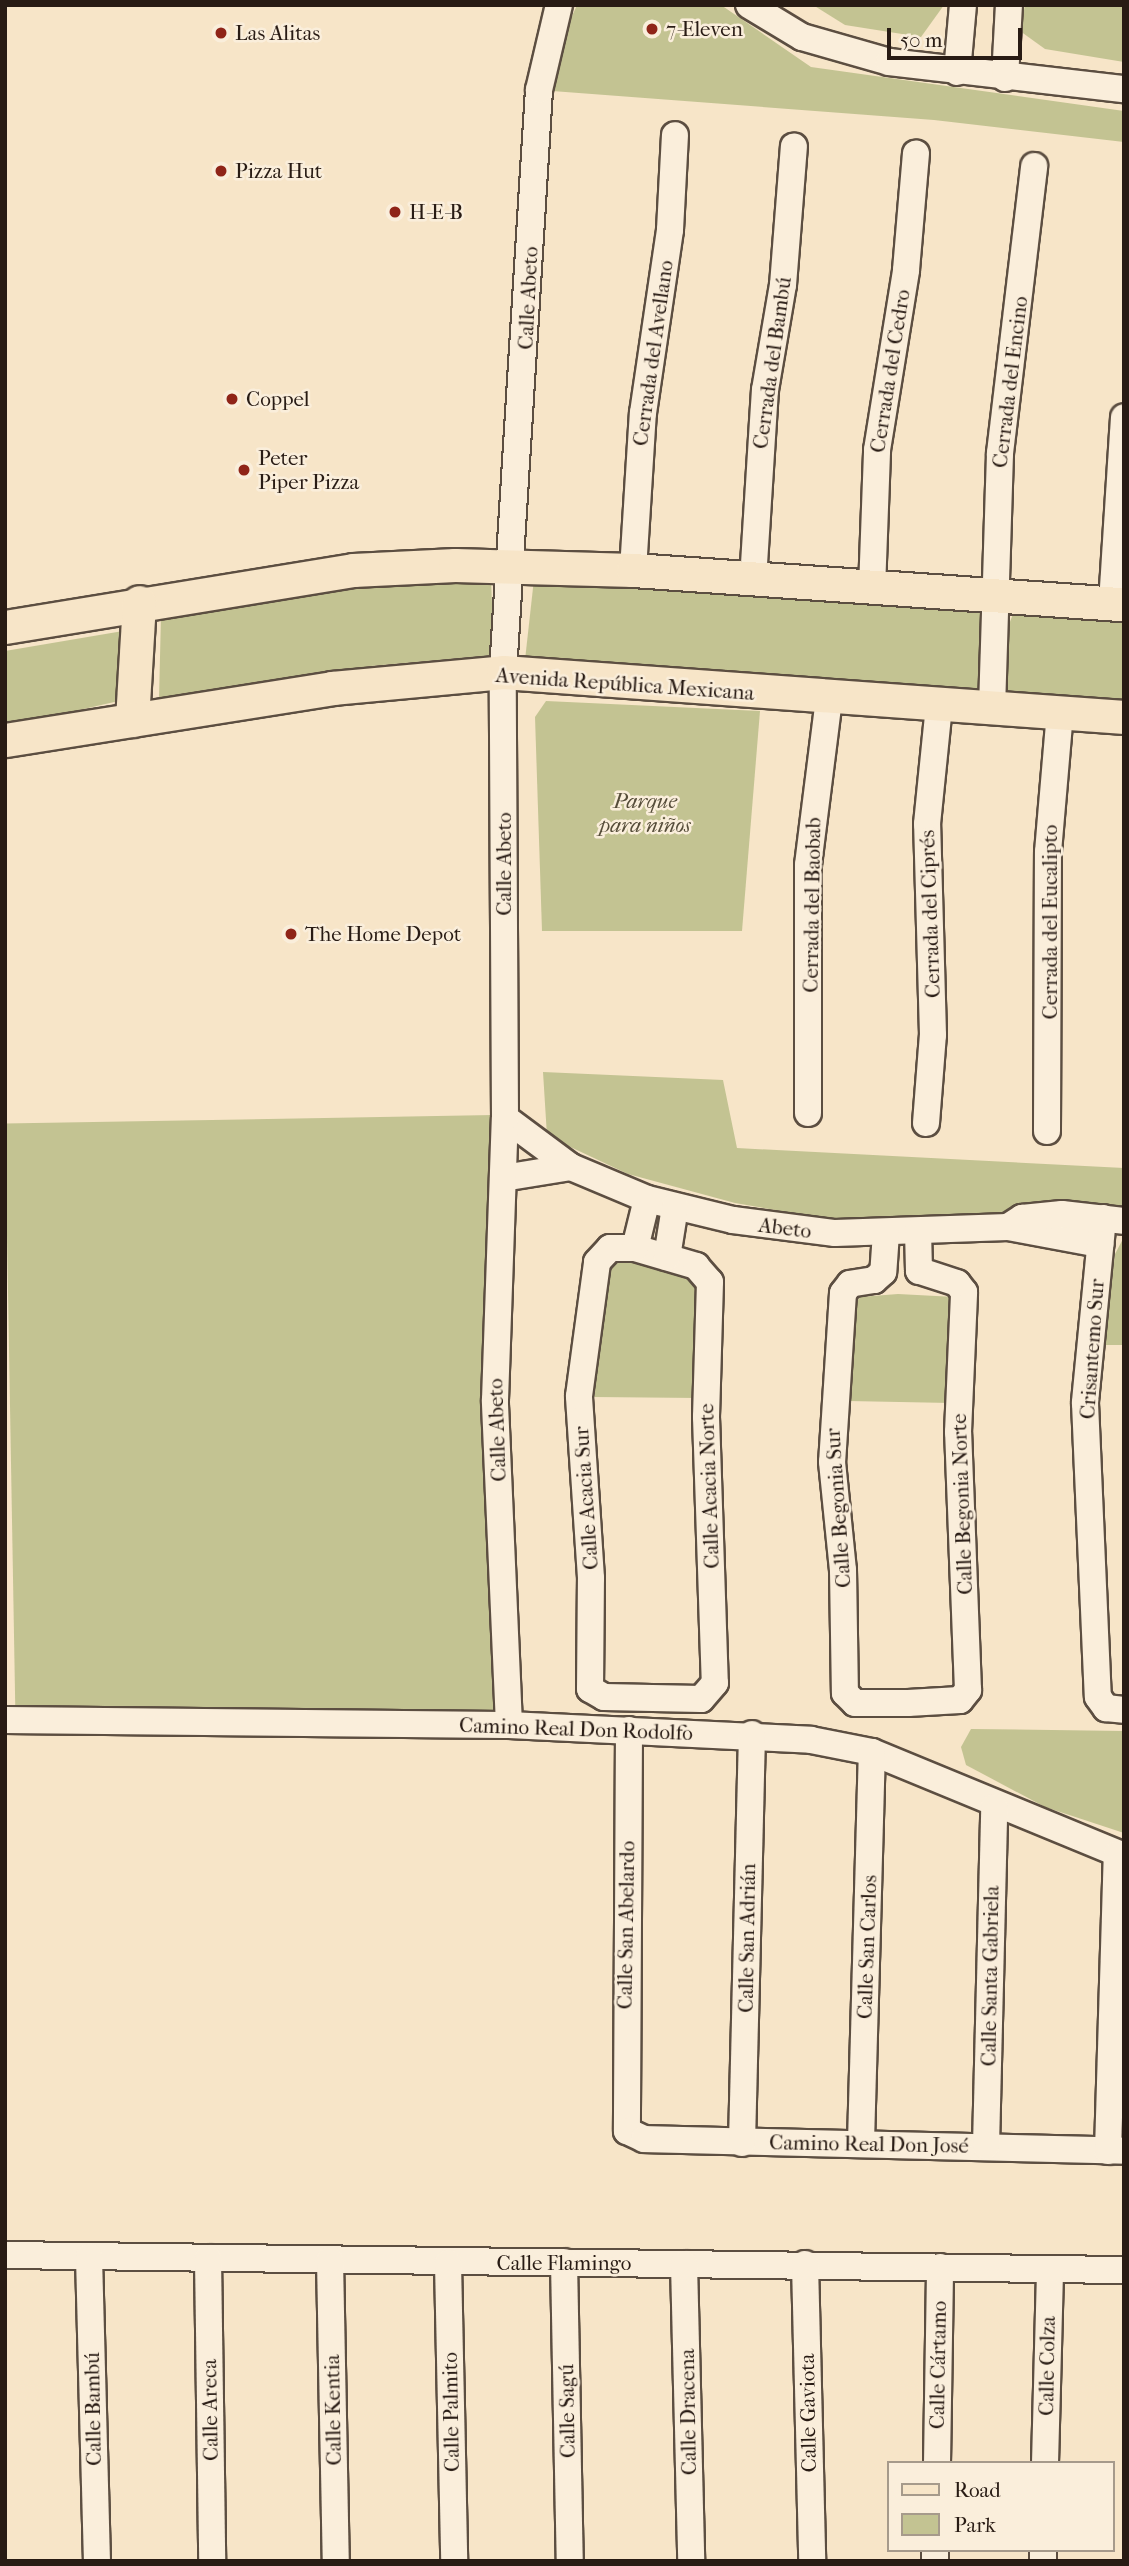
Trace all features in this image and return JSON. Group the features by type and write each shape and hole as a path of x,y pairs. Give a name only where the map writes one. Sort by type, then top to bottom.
{"main road":[{"path":"5,626 139,602 386,566 513,565 633,570 995,599 1118,604"},
{"path":"132,720 139,602"},
{"name":"Avenida República Mexicana","path":"5,740 344,687 503,672 829,699 1124,717"}],"street":[{"name":"Calle Abeto","path":"509,1725 495,1400 505,1118 503,672 513,565 539,90 559,5"},
{"path":"749,5 830,48 957,72 1124,89"},
{"path":"957,72 963,5"},
{"path":"1004,78 1009,5"},
{"name":"Cerrada del Avellano","path":"633,570 643,413 670,230 675,135"},
{"name":"Cerrada del Bambú","path":"753,580 764,401 783,285 794,146"},
{"name":"Cerrada del Cedro","path":"872,589 877,450 906,270 915,153"},
{"name":"Cerrada del Encino","path":"992,708 1000,453 1034,166"},
{"path":"1118,604 1124,417"},
{"name":"Cerrada del Baobab","path":"808,1113 808,865 829,699"},
{"name":"Cerrada del Ciprés","path":"926,1123 933,1035 927,824 939,706"},
{"name":"Cerrada del Eucalipto","path":"1047,1132 1048,852 1060,712"},
{"name":"Abeto","path":"505,1118 571,1167 647,1199 675,1207 787,1230 886,1233 1008,1227"},
{"path":"503,1178 571,1167"},
{"path":"647,1199 627,1247 667,1257 675,1207"},
{"name":"Crisantemo Sur","path":"1008,1227 1109,1228 1085,1403 1098,1697 1106,1708 1124,1710"},
{"name":"Calle Begonia Norte","path":"908,1703 960,1700 968,1690 958,1432 964,1292 957,1283 931,1278 916,1264 918,1231"},
{"name":"Calle Begonia Sur","path":"886,1233 885,1265 874,1280 850,1284 843,1293 832,1411 845,1693 855,1703 908,1703"},
{"name":"Calle Acacia Sur","path":"627,1247 606,1250 597,1262 579,1396 591,1578 590,1689 604,1698 663,1698"},
{"name":"Calle Acacia Norte","path":"663,1698 701,1699 715,1683 705,1417 710,1282 704,1270 667,1257"},
{"name":"Camino Real Don Rodolfo","path":"5,1720 509,1725 752,1734 872,1752 995,1807 1120,1855"},
{"name":"Calle San Abelardo","path":"623,2121 629,1730"},
{"name":"Calle San Adrián","path":"743,2143 752,1734"},
{"name":"Calle San Carlos","path":"861,2142 872,1752"},
{"name":"Calle Santa Gabriela","path":"986,2146 995,1807"},
{"path":"1116,2151 1120,1855"},
{"name":"Camino Real Don José","path":"623,2121 628,2131 644,2139 743,2143 861,2142 1116,2151"},
{"name":"Calle Flamingo","path":"5,2256 1124,2270"},
{"name":"Calle Bambú","path":"89,2257 97,2561"},
{"name":"Calle Areca","path":"208,2258 212,2561"},
{"name":"Calle Kentia","path":"330,2260 336,2561"},
{"name":"Calle Sagú","path":"564,2262 570,2561"},
{"name":"Calle Palmito","path":"448,2263 454,2561"},
{"name":"Calle Dracena","path":"684,2264 691,2561"},
{"name":"Calle Gaviota","path":"804,2264 812,2561"},
{"name":"Calle Cártamo","path":"937,2461 940,2267"},
{"name":"Calle Colza","path":"1045,2461 1050,2269"}],"green space":[{"path":"577,5 721,5 811,67 1124,111 1124,142 934,120 539,90"},
{"path":"813,5 944,5 921,37 845,25"},
{"path":"1025,5 1124,5 1124,62 1045,49 1020,31"},
{"path":"491,579 494,655 371,666 159,699 161,615 389,582"},
{"path":"534,579 978,608 987,622 984,684 974,697 525,660"},
{"path":"1030,608 1124,614 1124,710 1010,697 1005,687 1008,627 1013,614"},
{"path":"123,631 123,700 5,727 5,651"},
{"name":"Parque para niños","path":"546,701 760,711 742,931 542,931 535,717"},
{"path":"543,1072 723,1080 737,1148 1124,1168 1124,1219 867,1226 735,1203 628,1174 547,1136"},
{"path":"493,1115 504,1720 16,1728 5,1124"},
{"path":"1124,1237 1124,1345 1103,1345 1115,1254"},
{"path":"618,1255 704,1281 698,1398 594,1397 605,1261"},
{"path":"898,1294 955,1297 951,1403 848,1401 853,1307 860,1297"},
{"path":"971,1729 1124,1731 1124,1833 1045,1807 966,1765 961,1747"}],"place":[{"name":"7-Eleven","path":"652,29"},
{"name":"Las Alitas","path":"221,33"},
{"name":"Pizza Hut","path":"221,171"},
{"name":"H-E-B","path":"395,212"},
{"name":"Coppel","path":"232,399"},
{"name":"Peter Piper Pizza","path":"244,470"},
{"name":"The Home Depot","path":"291,934"}]}
